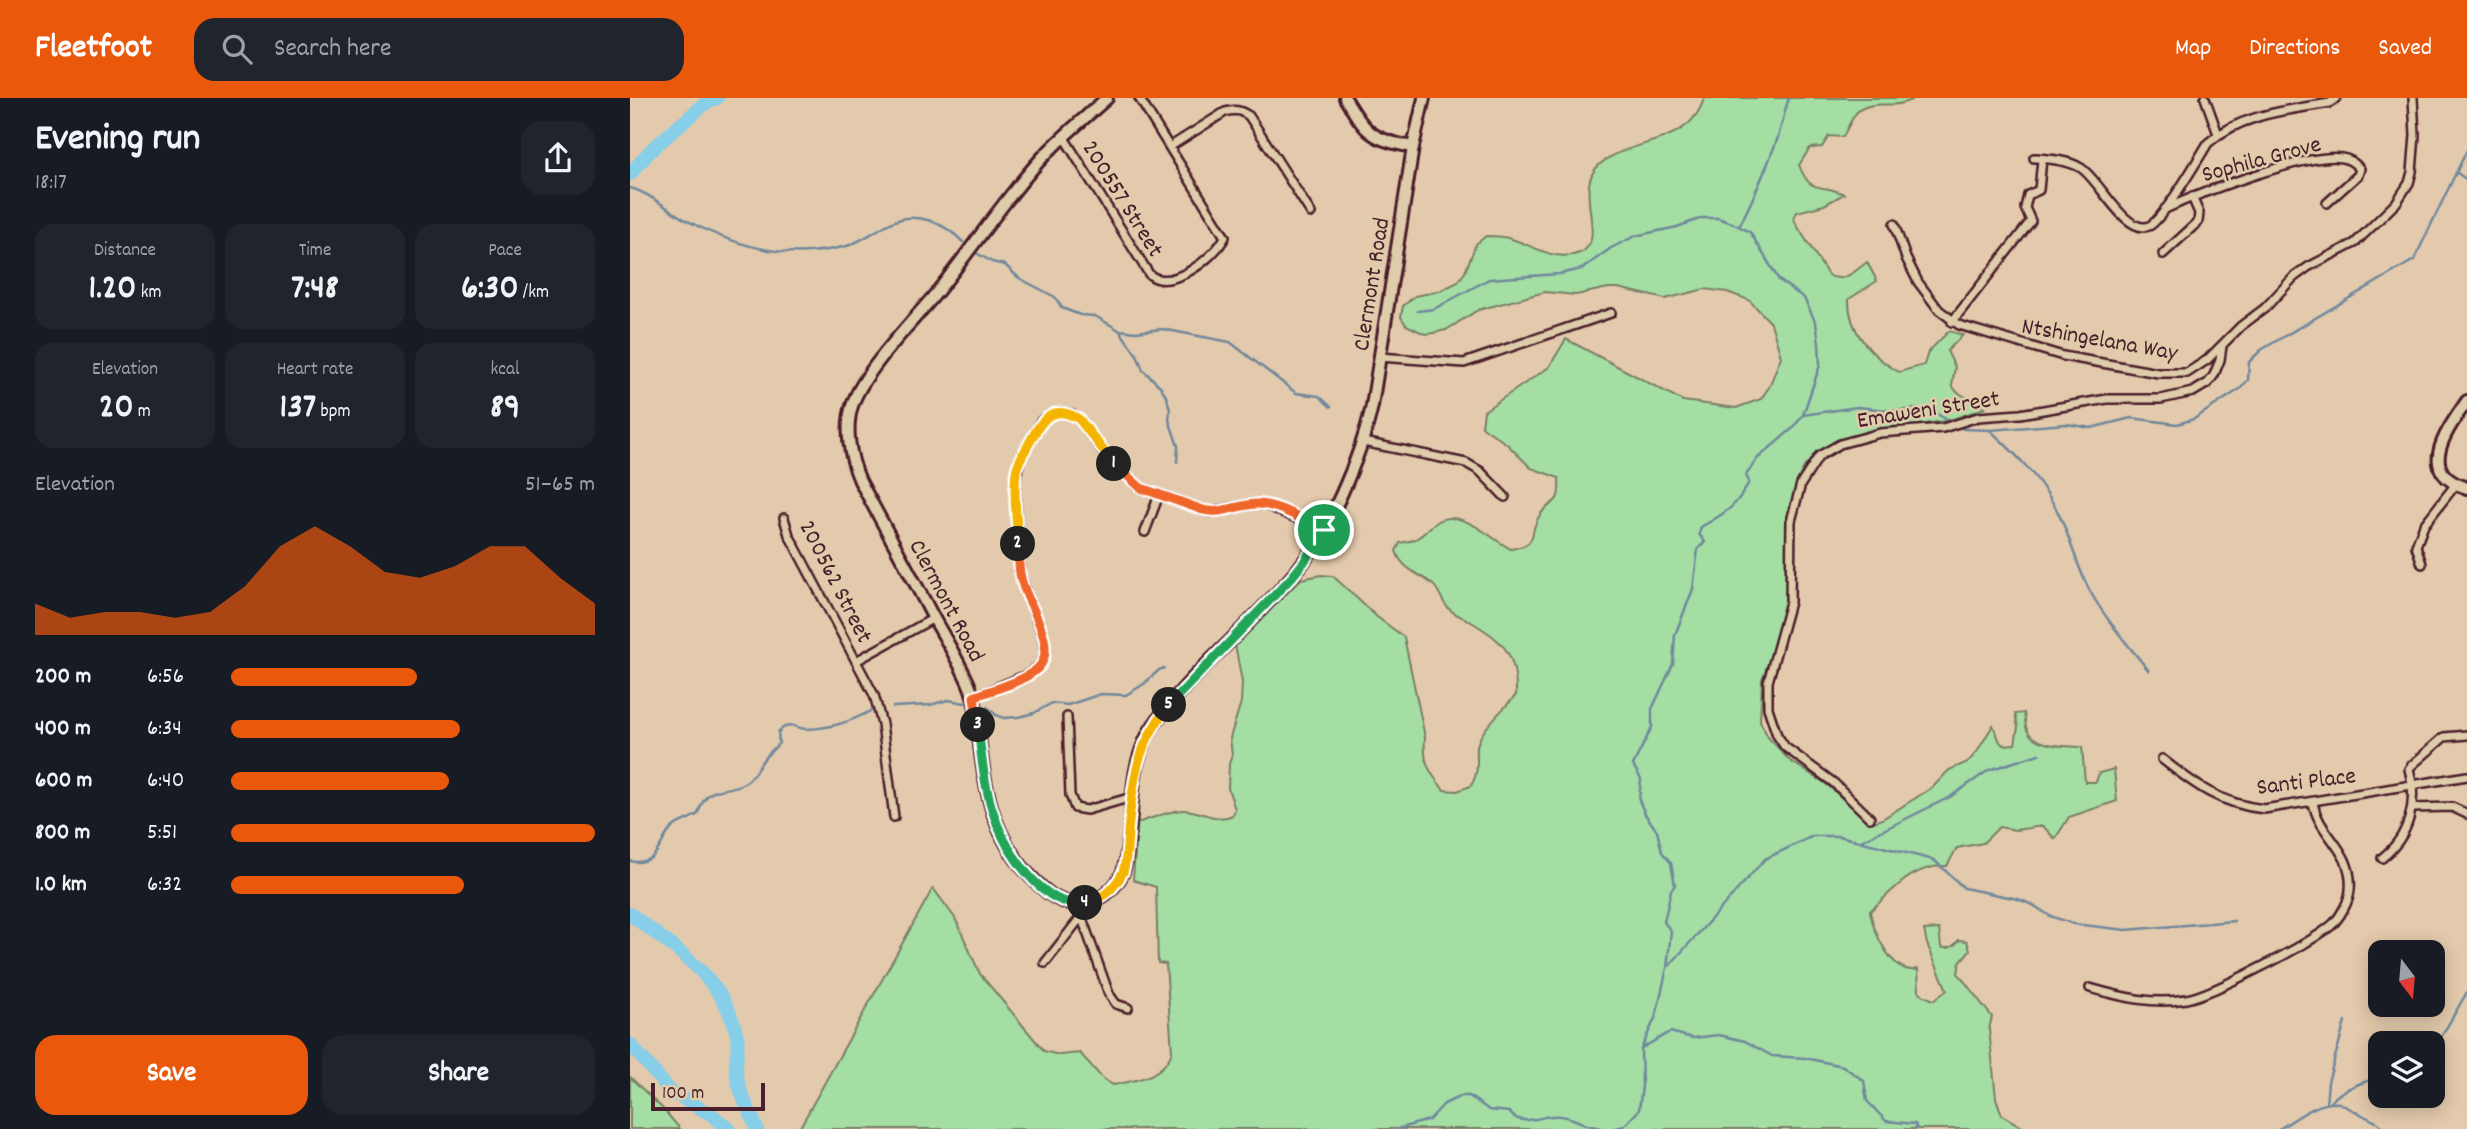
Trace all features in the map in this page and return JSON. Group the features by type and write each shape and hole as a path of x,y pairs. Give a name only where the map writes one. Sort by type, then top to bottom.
{"street":[{"name":"Clermont Road","path":"1107,98 1063,136 1032,169 864,381 850,413 852,458 860,481 974,697 988,799 1006,845 1026,872 1050,895 1063,902 1077,904 1093,901 1104,895 1121,877 1125,866 1139,756 1156,722 1179,693 1304,562 1324,530 1363,442 1373,406 1413,147 1424,98"},
{"name":"200557 Street","path":"1063,136 1149,274 1163,281 1174,279 1213,255 1225,237 1139,98"},
{"path":"1345,98 1359,121 1372,135 1381,140 1413,147"},
{"path":"2205,98 2218,134"},
{"path":"2165,209 2208,142 2218,134 2264,115 2330,103 2336,98"},
{"name":"Ntshingelana Way","path":"1952,322 2046,352 2158,373 2187,373 2198,368 2241,326 2273,301 2293,278 2354,243 2396,204 2409,183 2412,172 2415,135 2413,98"},
{"path":"1171,146 1225,112 1234,109 1242,111 1249,116 1311,213"},
{"name":"Sophila Grove","path":"1952,322 2031,221 2025,204 2028,195 2039,190 2038,159 2054,160 2082,169 2126,219 2140,227 2151,225 2165,209 2192,197 2285,166 2334,158 2354,163 2360,169 2356,178 2327,203"},
{"path":"2162,254 2198,222 2199,213 2192,197"},
{"path":"1894,224 1918,282 1939,310 1952,322"},
{"path":"1379,357 1464,363 1611,313"},
{"name":"Emaweni Street","path":"1870,818 1834,783 1781,742 1768,708 1768,682 1790,602 1791,521 1805,475 1819,456 1831,447 1880,433 1949,427 1988,416 2020,414 2107,399 2161,399 2193,392 2214,376 2222,346"},
{"path":"2422,564 2416,546 2424,525 2461,486 2441,469 2439,448 2447,430 2467,401"},
{"path":"974,697 1030,674 1041,664 1045,652 1043,636 1020,575 1015,482 1017,466 1041,421 1049,415 1057,412 1072,414 1079,419 1107,457 1141,488 1209,512 1253,504 1266,505 1324,530"},
{"path":"1363,442 1466,463 1480,471 1505,497"},
{"path":"1145,532 1160,495"},
{"name":"200562 Street","path":"785,518 789,535 856,661 878,709 894,817"},
{"name":"200562 Street","path":"856,661 934,618"},
{"path":"1067,717 1070,795 1075,808 1087,810 1132,797"},
{"path":"2382,858 2402,835 2412,808 2413,785 2409,769 2419,757 2444,737 2467,735"},
{"name":"Santi Place","path":"2162,759 2199,788 2235,803 2264,808 2467,776"},
{"path":"2090,988 2126,999 2174,1000 2200,996 2333,924 2344,908 2350,892 2349,871 2341,850 2316,814 2313,802"},
{"path":"2412,808 2452,807 2467,814"},
{"path":"1077,904 1109,994 1116,1004 1128,1008"},
{"path":"1045,963 1081,917"}],"green space":[{"path":"1704,98 1915,98 1899,104 1863,108 1857,112 1843,137 1829,136 1822,147 1810,148 1799,165 1803,175 1812,185 1844,194 1824,205 1797,212 1794,218 1828,275 1844,277 1867,262 1877,281 1849,299 1857,332 1871,351 1899,372 1924,365 1928,352 1949,331 1963,335 1947,351 1955,367 1952,386 1957,392 1985,408 1950,420 1858,435 1822,448 1804,467 1788,515 1789,572 1785,611 1762,679 1760,721 1768,737 1789,760 1826,784 1871,823 1933,787 1949,770 1968,762 1993,725 2003,745 2015,744 2018,727 2015,714 2024,713 2027,730 2037,740 2082,747 2085,782 2096,782 2099,773 2114,769 2117,801 2069,817 2055,839 2043,826 2015,830 1999,827 1983,843 1957,848 1947,866 1914,874 1870,911 1875,930 1886,951 1900,966 1909,970 1918,969 1919,991 1934,1000 1947,990 1927,944 1924,930 1939,929 1941,947 1944,948 1951,947 1959,940 1967,941 1970,950 1960,962 1958,973 1992,1017 1989,1029 1996,1098 2002,1115 2024,1128 2031,1129 799,1129 933,888 955,918 980,974 1044,1051 1059,1055 1080,1053 1102,1078 1113,1085 1148,1076 1162,1067 1172,1052 1166,964 1158,963 1156,887 1133,880 1137,823 1180,810 1221,818 1233,815 1235,809 1228,788 1232,755 1230,738 1241,702 1242,682 1235,644 1301,579 1321,575 1333,576 1377,617 1404,637 1425,737 1428,766 1444,790 1457,791 1471,786 1475,778 1480,738 1516,695 1514,668 1499,642 1480,627 1451,611 1434,586 1406,566 1396,551 1400,543 1418,538 1446,518 1466,521 1511,549 1520,547 1530,541 1540,515 1557,499 1559,478 1531,468 1507,444 1484,428 1484,411 1549,367 1566,339 1683,401 1736,408 1761,399 1781,357 1771,323 1749,300 1727,292 1705,289 1665,299 1618,288 1576,295 1545,292 1478,310 1446,330 1425,334 1406,325 1401,317 1403,306 1415,296 1440,291 1458,282 1476,244 1486,236 1508,238 1561,256 1580,253 1588,246 1591,237 1589,187 1592,175 1599,165 1612,156 1673,134 1686,126 1697,114"},
{"path":"630,1077 665,1111 680,1129 630,1129"}],"waterway":[{"path":"630,174 653,148 707,102 717,98"},
{"path":"1740,225 1773,151 1789,98"},
{"path":"1958,426 1963,429 1990,430 2067,424 2091,428 2131,418 2177,424 2194,419 2240,389 2248,380 2249,362 2261,350 2414,260 2467,150"},
{"path":"2456,172 2467,180"},
{"path":"630,188 715,234 746,245 778,251 810,252 847,246 890,223 910,218 939,224 963,242"},
{"path":"1418,311 1434,309 1489,279 1559,274 1582,269 1611,248 1635,236 1677,227 1702,218 1718,218 1750,232 1779,280 1804,298 1816,323 1820,365 1803,415 1793,428 1757,459 1746,475 1749,482 1734,504 1701,527 1699,534 1705,542 1698,549 1693,589 1675,635 1673,664 1652,709 1652,727 1633,765 1641,779 1639,800 1657,831 1662,852 1671,863 1675,885 1671,890 1664,922 1671,931 1667,968 1656,1016 1641,1049 1642,1086 1639,1110 1624,1126 1613,1129"},
{"path":"973,251 992,262 1005,265 1019,278 1055,297 1062,308 1080,315 1095,316 1119,330 1136,332 1162,329 1230,342 1296,393 1319,396 1331,407"},
{"path":"1119,330 1137,355 1143,370 1161,387 1167,398 1169,420 1178,446 1177,462"},
{"path":"1803,415 1857,407 1896,411 1917,409 1930,410 1953,423"},
{"path":"1991,431 2021,461 2048,494 2091,593 2149,671"},
{"path":"987,707 1004,718 1018,717 1034,713 1052,703 1068,705 1101,694 1126,695 1164,668"},
{"path":"893,707 930,705 948,700 965,703"},
{"path":"630,861 640,862 652,857 672,828 698,814 706,797 718,790 746,782 779,743 778,732 783,728 791,725 803,729 825,727 849,721 872,710"},
{"path":"1861,841 1950,797 1989,770 2039,754"},
{"path":"1669,966 1765,859 1813,836 1839,836 1934,860 1964,888 2018,899 2050,916 2074,924 2126,930 2234,921"},
{"path":"630,914 696,966 721,997 731,1015 738,1040 736,1064 739,1084 757,1129"},
{"path":"2445,1031 2467,992"},
{"path":"2326,1104 2328,1082 2345,1022"},
{"path":"1642,1048 1670,1032 1693,1038 1719,1035 1745,1041 1772,1056 1805,1058 1843,1066 1864,1081 1867,1101 1886,1121 1915,1124 1917,1129"},
{"path":"630,1044 670,1091 712,1115 729,1129"},
{"path":"2331,1102 2353,1086 2368,1081"},
{"path":"1397,1129 1429,1120 1444,1104 1461,1096 1469,1096 1489,1110 1509,1112 1520,1120 1560,1116 1604,1129"},
{"path":"2279,1129 2315,1107 2331,1103 2339,1103 2378,1123 2383,1129"}],"route":[{"path":"1057,412 1072,414 1087,428 1107,457 1141,488 1209,512 1253,504 1266,505 1324,530 1292,577 1179,693 1151,730 1136,766 1125,866 1118,883 1104,895 1085,903 1070,903 1050,895 1015,859 1006,845 988,799 974,697 1030,674 1041,664 1045,652 1043,636 1020,575 1015,482 1017,466 1041,421 1057,412"}]}
